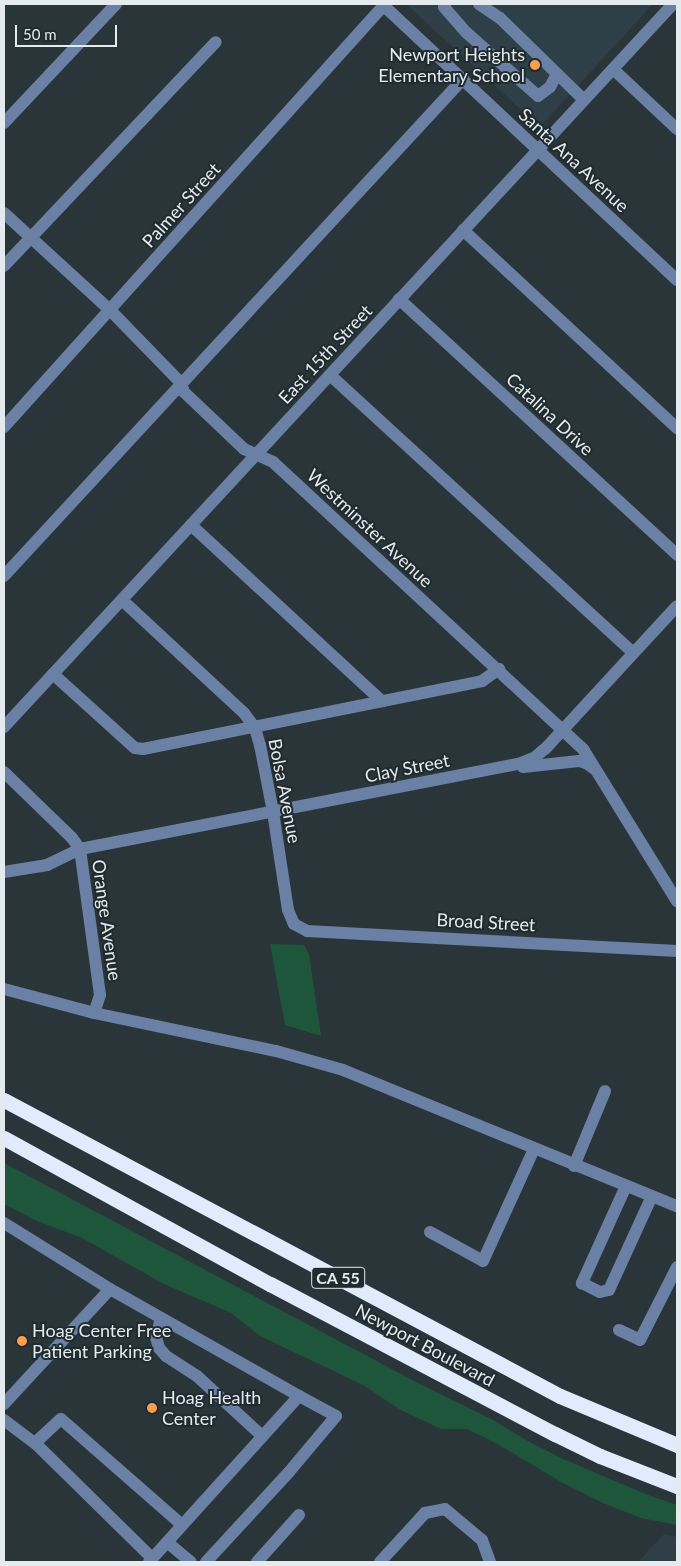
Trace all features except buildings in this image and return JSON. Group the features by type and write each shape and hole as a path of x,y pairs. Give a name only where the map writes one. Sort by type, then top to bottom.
{"highway":[{"name":"Newport Boulevard","path":"4,1100 560,1396 677,1445"},
{"name":"Newport Boulevard","path":"4,1138 270,1284 555,1434 608,1459 677,1486"}],"street":[{"path":"4,123 116,4"},
{"name":"Santa Ana Avenue","path":"383,4 537,151 677,280"},
{"name":"Palmer Street","path":"4,428 383,4"},
{"path":"445,4 444,7 467,34 538,96 550,87 557,74"},
{"path":"479,4 500,18 584,100"},
{"name":"East 15th Street","path":"4,727 673,4"},
{"path":"4,266 216,42"},
{"path":"613,69 677,129"},
{"path":"4,576 463,79"},
{"name":"Westminster Avenue","path":"4,213 110,310 181,384 184,392 237,443 244,449 273,462 583,748 677,901"},
{"path":"463,230 677,428"},
{"name":"Catalina Drive","path":"399,299 677,555"},
{"path":"330,375 634,653"},
{"path":"191,525 382,701"},
{"name":"Bolsa Avenue","path":"122,600 244,714 255,728 260,744 273,812 288,910 294,924"},
{"name":"Clay Street","path":"4,872 47,865 80,849 505,767 534,758 564,729 677,606"},
{"path":"53,674 135,748 143,749 482,681 499,669"},
{"path":"505,767 579,761 586,762 596,769"},
{"name":"Orange Avenue","path":"4,772 72,838 80,849 100,995 94,1013"},
{"name":"Broad Street","path":"294,924 307,931 677,951"},
{"path":"4,989 94,1013 276,1051 343,1070 574,1166 677,1206"},
{"path":"574,1166 605,1091"},
{"path":"430,1232 483,1261 534,1149"},
{"path":"626,1186 582,1283 600,1292 609,1290 652,1196"},
{"path":"4,1222 110,1289 336,1416 289,1472 206,1562"},
{"path":"619,1330 640,1340 677,1267"},
{"path":"4,1404 110,1289"},
{"path":"161,1318 156,1337 159,1348 166,1356 197,1376 262,1436"},
{"path":"4,1420 35,1443 151,1560 299,1396"},
{"path":"35,1443 61,1419 182,1525"},
{"path":"380,1562 425,1513 445,1509 482,1540 490,1562"},
{"path":"257,1562 299,1516"},
{"path":"167,1542 191,1562"}],"shaded area":[{"name":"Newport Heights Elementary School","path":"406,4 653,4 540,127"},
{"path":"664,1534 677,1537 677,1562 638,1562"}],"green space":[{"path":"270,944 304,945 309,954 321,1036 285,1025"},
{"path":"4,1163 416,1382 493,1420 524,1439 563,1459 648,1495 677,1505 677,1525 641,1518 603,1503 561,1482 494,1442 467,1429 441,1429 399,1409 363,1385 260,1336 231,1313 164,1284 82,1238 37,1221 4,1204"}],"place":[{"name":"Newport Heights Elementary School","path":"535,65"},
{"name":"Hoag Center Free Patient Parking","path":"22,1341"},
{"name":"Hoag Health Center","path":"152,1408"}]}
